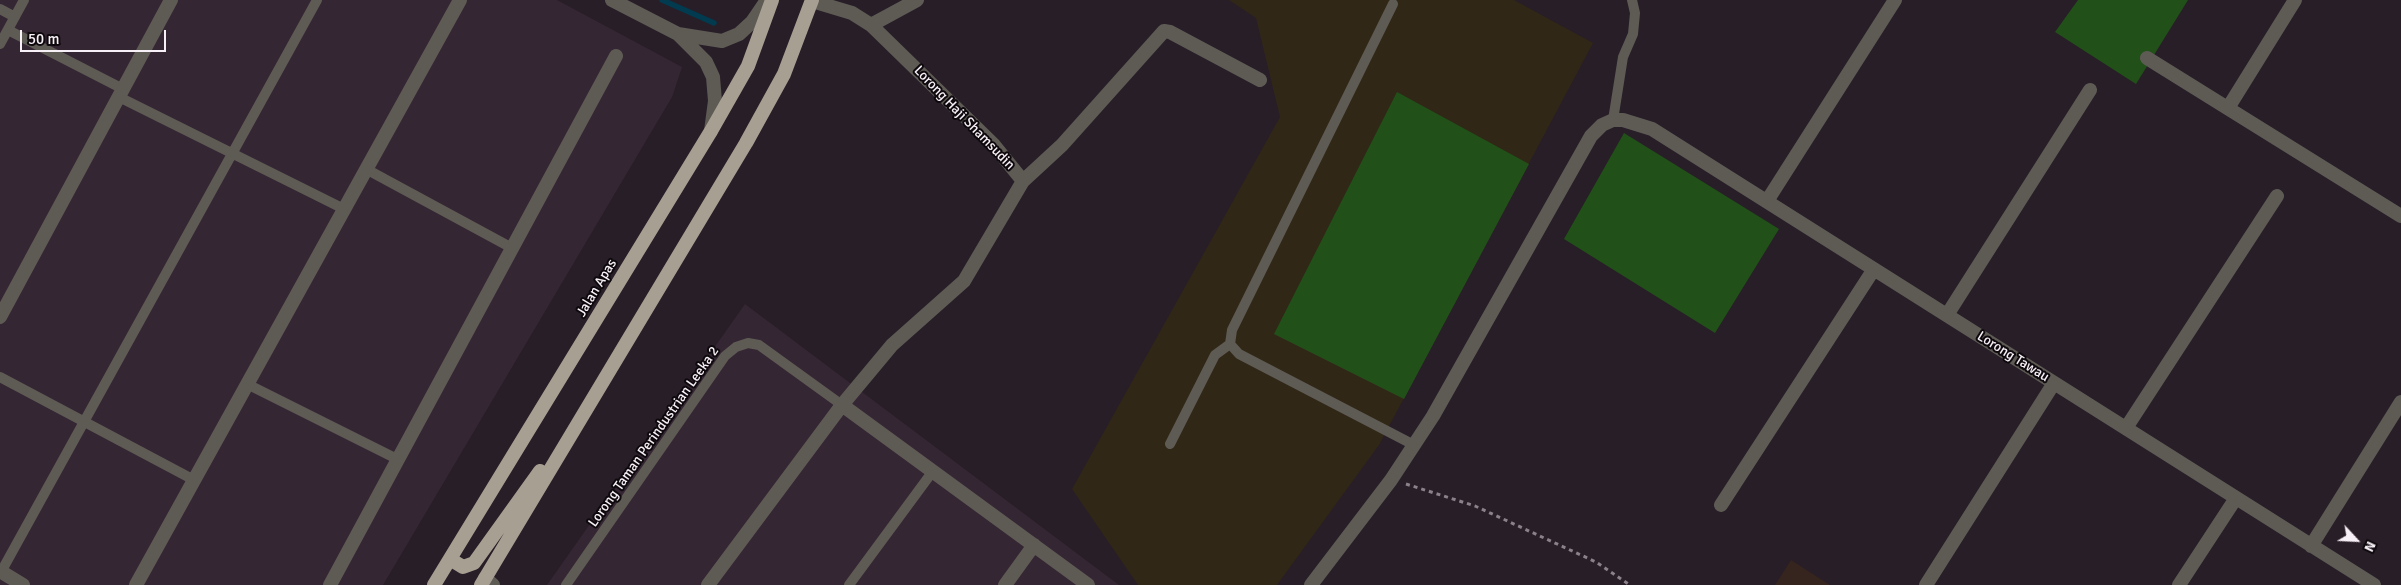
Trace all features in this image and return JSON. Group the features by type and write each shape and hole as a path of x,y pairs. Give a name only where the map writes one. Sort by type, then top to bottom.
{"highway":[{"name":"Jalan Apas","path":"434,585 711,131 748,66 772,0"},
{"path":"486,583 574,427 746,143 784,74 812,0"},
{"path":"450,559 463,567 469,566 479,558 517,500 574,427"}],"street":[{"path":"0,316 172,0"},
{"path":"136,585 460,0"},
{"path":"612,0 631,4 678,34 706,62 712,77 715,101 711,131"},
{"path":"678,34 722,41 739,34 752,22 767,0"},
{"name":"Lorong Haji Shamsudin","path":"708,585 842,405 892,345 964,281 1023,181 992,144 871,24 852,13 812,0"},
{"path":"871,24 917,0"},
{"path":"1767,202 1896,0"},
{"path":"2228,108 2295,0"},
{"path":"1023,181 1062,145 1164,31 1170,32 1260,80"},
{"path":"330,585 616,56"},
{"path":"2147,58 2401,216"},
{"path":"1947,315 2090,90"},
{"path":"1311,585 1391,480 1414,445 1437,408 1591,136 1602,125 1613,120"},
{"name":"Lorong Tawau","path":"1613,120 1623,120 1652,129 2374,585"},
{"path":"2126,428 2277,196"},
{"path":"1721,504 1874,269"},
{"path":"1926,585 2054,383"},
{"path":"2311,546 2401,402"},
{"path":"842,405 1088,585"},
{"path":"2180,585 2236,498"},
{"path":"1005,585 1034,545"},
{"path":"0,572 23,585"}],"lane":[{"path":"0,44 24,0"},
{"path":"0,572 317,0"},
{"path":"1613,120 1623,57 1633,34 1635,13 1632,0"},
{"path":"1170,444 1215,354 1230,344 1232,330 1393,4"},
{"path":"0,9 15,17"},
{"path":"8,30 232,153 344,209"},
{"path":"366,169 512,248"},
{"name":"Lorong Taman Perindustrian Leeka 2","path":"566,585 725,356 736,347 748,343 759,345 842,405"},
{"path":"1230,344 1239,354 1414,445"},
{"path":"0,377 194,480"},
{"path":"247,384 397,459"},
{"path":"849,585 933,471"}],"path":[{"path":"1391,480 1475,506 1596,562 1630,585"}],"shaded area":[{"path":"0,0 557,0 682,67 672,97 383,585 0,585"},
{"path":"1229,0 1514,0 1593,43 1379,445 1277,585 1138,585 1072,489 1280,117 1256,18"},
{"path":"745,304 1119,585 547,585"},
{"path":"1791,560 1830,585 1775,585"}],"green space":[{"path":"2078,0 2188,0 2136,84 2055,32"},
{"path":"1397,92 1529,164 1404,399 1274,334"},
{"path":"1624,133 1779,229 1715,333 1564,239"}],"waterway":[{"path":"662,0 714,23"}]}
